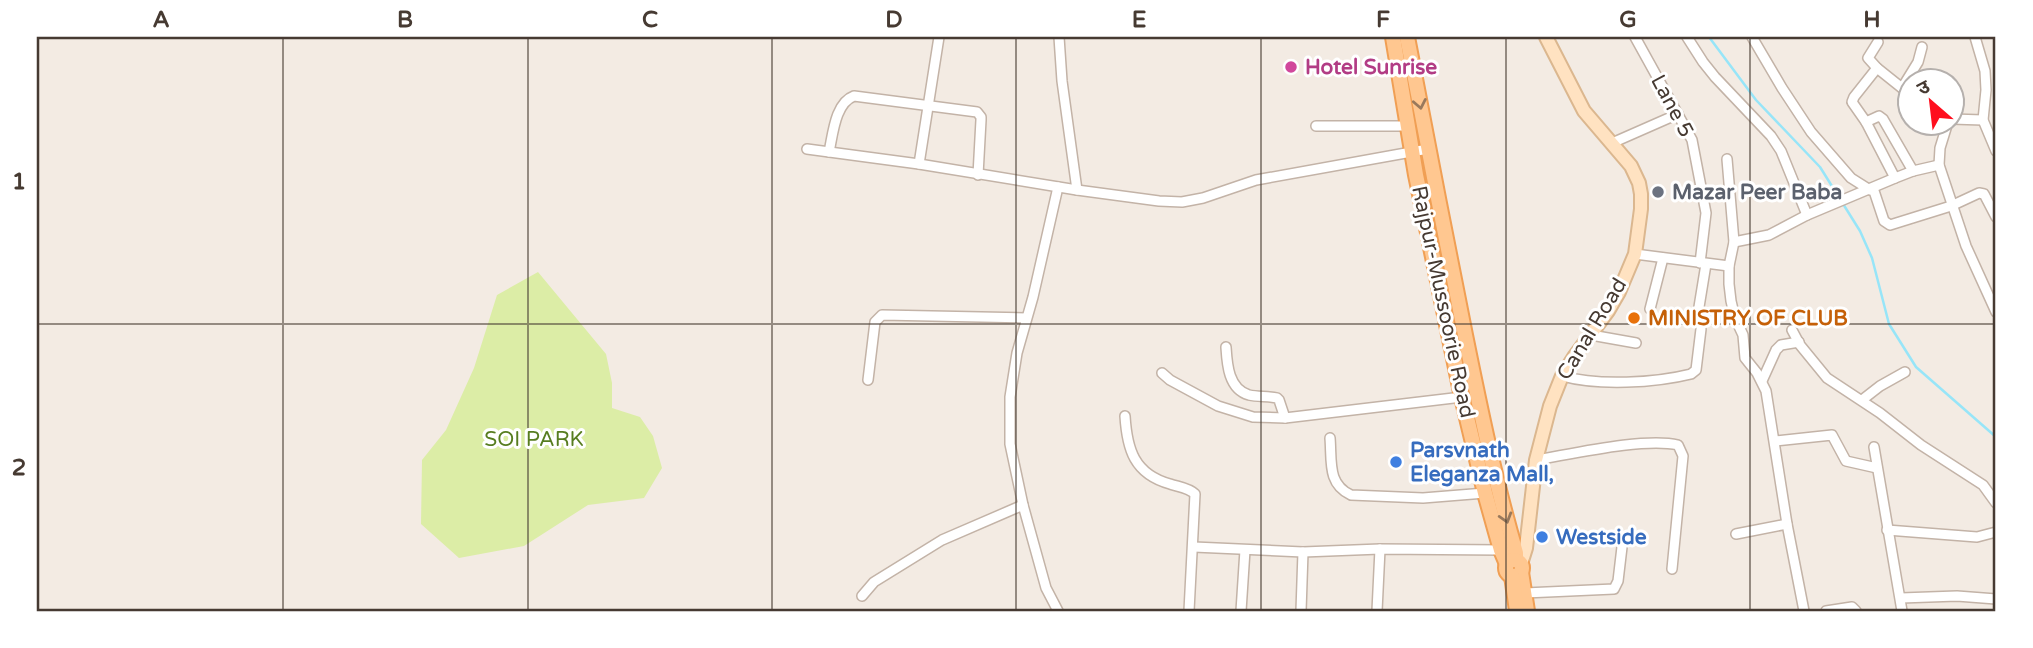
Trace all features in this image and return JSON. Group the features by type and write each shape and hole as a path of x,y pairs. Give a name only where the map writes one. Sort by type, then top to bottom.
{"main road":[{"name":"Rajpur-Mussoorie Road","path":"1393,37 1412,152 1462,397 1501,550 1515,567 1525,593 1527,611"},
{"name":"Rajpur-Mussoorie Road","path":"1407,37 1478,401 1500,501 1516,553 1517,611"}],"street":[{"path":"919,163 939,37"},
{"path":"1059,37 1062,81 1077,190"},
{"name":"Canal Road","path":"1515,567 1526,548 1536,460 1550,406 1562,376 1619,292 1635,254 1641,194 1631,166 1584,111 1546,37"},
{"name":"Lane 5","path":"1635,37 1692,140 1706,213 1698,313"},
{"path":"1687,37 1715,78 1771,136 1781,151 1807,215"},
{"path":"1752,37 1811,132 1851,178 1869,190 1884,220 1890,225 1982,193 1996,217"},
{"path":"1975,37 1985,71 1983,120 1996,151"},
{"path":"1878,42 1867,58 1896,83"},
{"path":"1917,66 1922,47"},
{"path":"1877,68 1852,102 1866,122 1895,178"},
{"path":"829,152 842,105 849,98 859,96 976,112 980,114 981,120 978,175"},
{"path":"1612,143 1678,114"},
{"path":"1866,122 1879,116 1883,118 1913,171"},
{"path":"1966,119 1983,120"},
{"path":"1316,126 1408,124"},
{"path":"1944,136 1939,165 1951,206 1996,312"},
{"path":"807,149 919,163 1077,190 1182,202 1203,198 1256,180 1428,149"},
{"path":"1727,159 1734,242 1729,266 1730,292 1735,317 1743,335 1745,358 1766,391 1804,611"},
{"path":"1734,242 1769,235 1807,215 1895,178 1939,165"},
{"path":"1058,187 1033,297 1017,353 1010,397 1010,444 1023,505 1046,588 1058,611"},
{"path":"1635,254 1729,266"},
{"path":"1650,309 1663,258"},
{"path":"868,380 878,316 1026,318"},
{"path":"1562,376 1612,382 1691,374 1696,370 1701,329"},
{"path":"1792,330 1798,342 1827,378 1862,400 1921,446 1983,485 1996,503"},
{"path":"1591,335 1636,342"},
{"path":"1762,382 1776,350 1781,345 1798,342"},
{"path":"1226,346 1227,368 1237,386 1249,395 1277,398 1285,418"},
{"path":"1862,400 1905,372"},
{"path":"1162,373 1200,397 1231,412 1253,417 1285,418 1462,397"},
{"path":"1125,416 1126,438 1140,467 1162,482 1194,492 1196,502 1189,611"},
{"path":"1774,441 1832,435 1846,461 1877,468"},
{"path":"1330,438 1333,478 1342,491 1351,495 1423,498 1485,493"},
{"path":"1536,460 1635,444 1678,445 1683,456 1672,569"},
{"path":"1874,447 1902,611"},
{"path":"862,596 874,582 942,540 1023,505"},
{"path":"1736,534 1787,524"},
{"path":"1887,530 1977,537 1996,532"},
{"path":"1194,547 1303,552 1501,550"},
{"path":"1525,593 1614,589 1618,582 1622,547"},
{"path":"1241,611 1245,550"},
{"path":"1377,611 1380,550"},
{"path":"1301,611 1303,552"},
{"path":"1901,598 1956,596 1996,599"},
{"path":"1826,611 1852,607 1856,611"}],"green space":[{"name":"SOI PARK","path":"538,272 606,354 612,383 612,408 640,417 653,436 662,468 644,498 588,505 524,546 459,558 421,524 422,460 446,430 474,368 497,295"}],"waterway":[{"path":"1709,37 1756,100 1820,167 1860,231 1872,258 1889,324 1916,367 1996,437"}],"place":[{"name":"Hotel Sunrise","path":"1291,67"},
{"name":"Mazar Peer Baba","path":"1658,192"},
{"name":"MINISTRY OF CLUB","path":"1634,318"},
{"name":"Parsvnath Eleganza Mall,","path":"1396,462"},
{"name":"Westside","path":"1542,537"}]}
